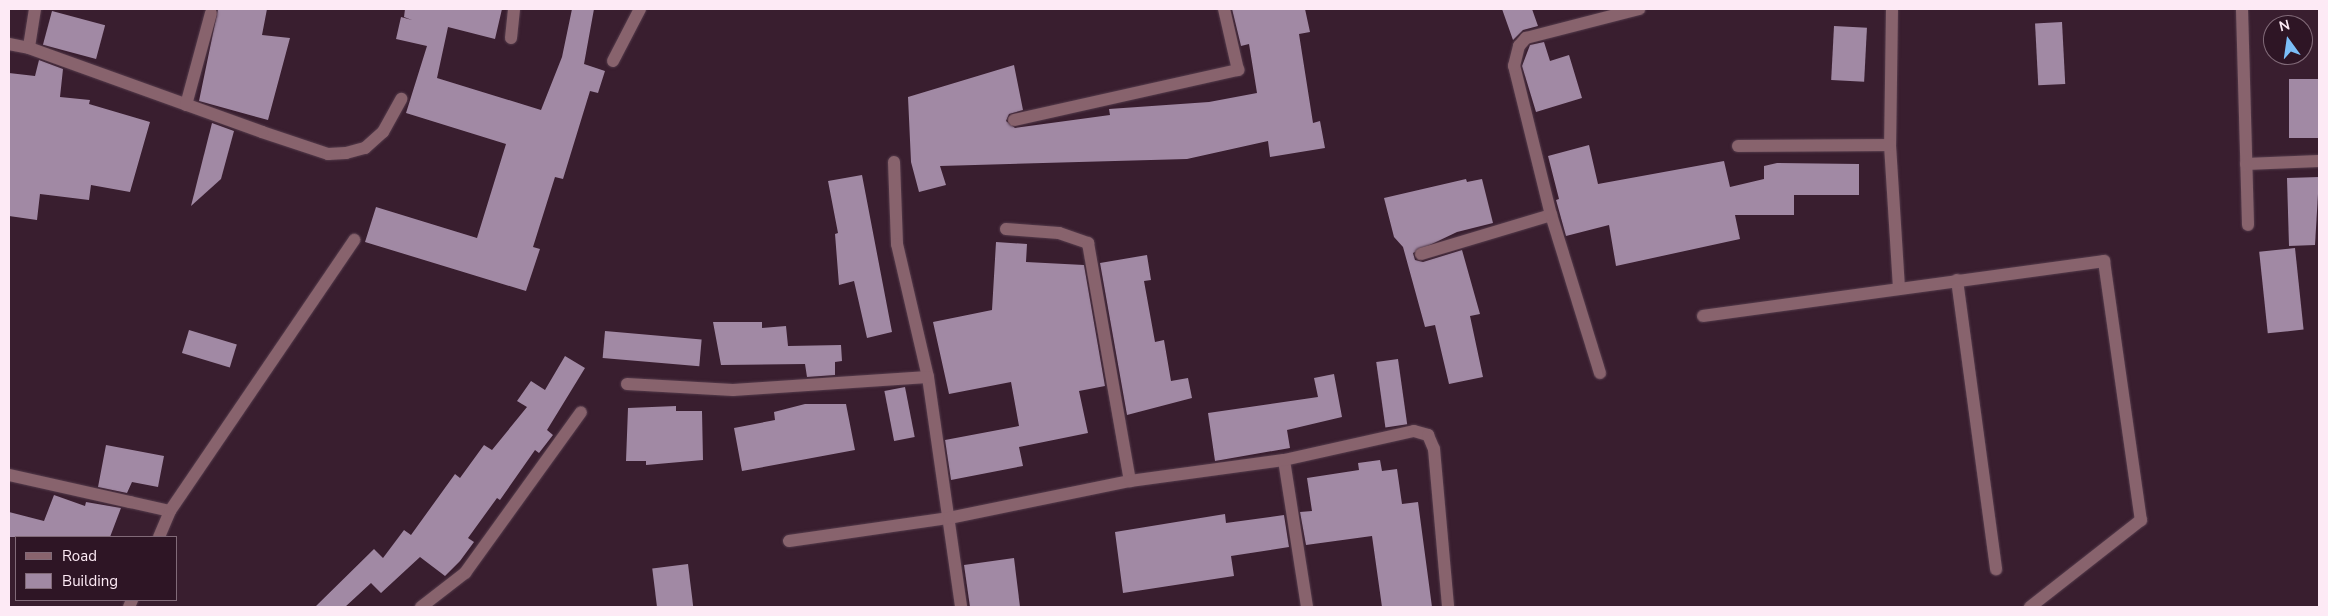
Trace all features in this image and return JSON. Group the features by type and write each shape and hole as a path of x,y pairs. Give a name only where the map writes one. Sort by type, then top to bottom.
{"street":[{"path":"29,48 35,9"},
{"path":"512,38 514,9"},
{"path":"613,61 640,9"},
{"path":"1014,120 1238,70 1224,9"},
{"path":"1600,373 1551,215 1514,66 1519,46 1526,38 1639,9"},
{"path":"1892,9 1890,145 1899,288"},
{"path":"2242,9 2248,225"},
{"path":"186,105 211,13"},
{"path":"9,44 29,48 328,154 346,153 365,148 383,132 401,99"},
{"path":"1738,146 1890,145"},
{"path":"2246,164 2319,161"},
{"path":"894,162 897,244 928,377 962,607"},
{"path":"1421,254 1551,215"},
{"path":"1006,229 1059,233 1088,243 1130,482"},
{"path":"159,536 170,511 354,240"},
{"path":"1703,316 2104,261 2141,520 2030,607"},
{"path":"1957,280 1996,569"},
{"path":"627,384 733,390 928,377"},
{"path":"421,607 465,572 581,412"},
{"path":"789,542 949,518 1130,482 1284,460 1414,431 1428,435 1434,449 1448,607"},
{"path":"1284,460 1307,607"},
{"path":"9,475 170,511"}],"building":[{"path":"218,9 267,9 262,35 290,38 268,120 199,101"},
{"path":"405,9 502,9 495,39 448,27 437,78 541,110 562,57 572,9 594,9 584,64 605,71 598,93 590,91 563,179 555,177 533,247 540,249 526,291 365,242 376,207 477,238 506,144 406,113 427,46 396,39 401,17 412,20 404,17"},
{"path":"1232,9 1305,9 1310,32 1299,34 1313,123 1320,121 1325,148 1270,157 1268,141 1187,159 940,166 946,185 919,192 911,162 908,97 1014,65 1023,110 1009,114 1006,121 1015,128 1110,115 1109,109 1209,102 1257,93 1249,44 1241,46"},
{"path":"1502,9 1532,9 1538,26 1523,30 1513,40"},
{"path":"52,11 105,25 96,59 43,45"},
{"path":"2062,22 2065,84 2038,85 2035,23"},
{"path":"1834,26 1867,28 1864,82 1831,80"},
{"path":"1544,42 1550,61 1569,55 1582,98 1536,112 1522,66 1530,45"},
{"path":"39,60 63,69 60,97 90,100 89,104 150,122 130,192 91,185 89,200 40,194 37,220 9,216 9,73 35,76"},
{"path":"2289,79 2319,79 2319,138 2289,138"},
{"path":"212,123 234,131 221,179 191,206"},
{"path":"1589,145 1598,184 1724,161 1730,187 1764,179 1764,166 1777,163 1859,164 1859,195 1794,195 1794,215 1735,215 1740,239 1616,266 1609,225 1566,236 1556,200 1559,199 1548,156"},
{"path":"862,175 892,332 867,338 854,281 839,285 835,234 838,233 828,181"},
{"path":"2319,177 2315,245 2289,246 2287,178"},
{"path":"1466,179 1467,182 1482,179 1493,223 1457,232 1413,253 1415,260 1423,262 1462,250 1480,314 1470,316 1483,377 1449,384 1435,325 1425,327 1403,247 1394,237 1384,198"},
{"path":"996,242 1027,244 1026,262 1084,265 1105,386 1079,391 1088,433 1019,447 1023,466 951,480 945,440 1019,426 1011,382 949,394 933,322 992,310"},
{"path":"2295,248 2304,330 2268,333 2259,252"},
{"path":"1147,255 1151,280 1144,281 1155,342 1164,340 1171,381 1188,378 1192,398 1127,415 1100,263"},
{"path":"713,322 762,322 762,328 786,326 788,346 841,345 842,361 835,362 835,375 807,377 805,364 721,365"},
{"path":"189,330 237,345 230,368 182,353"},
{"path":"605,331 702,339 699,366 603,358"},
{"path":"565,356 585,368 547,430 553,435 539,453 535,450 500,500 497,498 468,538 474,542 460,561 445,576 420,557 381,593 371,583 345,607 315,607 374,549 383,558 404,530 411,535 455,474 460,478 484,445 492,450 527,407 517,401 531,381 545,390"},
{"path":"1398,359 1407,424 1385,427 1376,362"},
{"path":"1334,374 1342,417 1287,430 1290,448 1215,461 1208,413 1318,397 1314,378"},
{"path":"905,387 915,437 894,441 884,391"},
{"path":"805,404 846,404 855,450 742,471 734,428 775,420 774,412"},
{"path":"676,406 676,411 702,411 703,460 646,465 646,461 626,461 628,408"},
{"path":"106,445 164,456 158,487 132,482 127,493 98,487"},
{"path":"1380,460 1382,471 1397,469 1402,504 1418,502 1432,607 1382,607 1372,536 1306,545 1300,512 1312,511 1307,478 1359,470 1358,463"},
{"path":"54,495 85,506 86,502 121,508 110,536 9,537 9,512 44,521"},
{"path":"1225,514 1226,523 1284,515 1289,547 1231,556 1234,576 1123,593 1115,532"},
{"path":"1014,558 1020,607 970,607 964,565"},
{"path":"688,564 693,607 657,607 652,568"}]}
